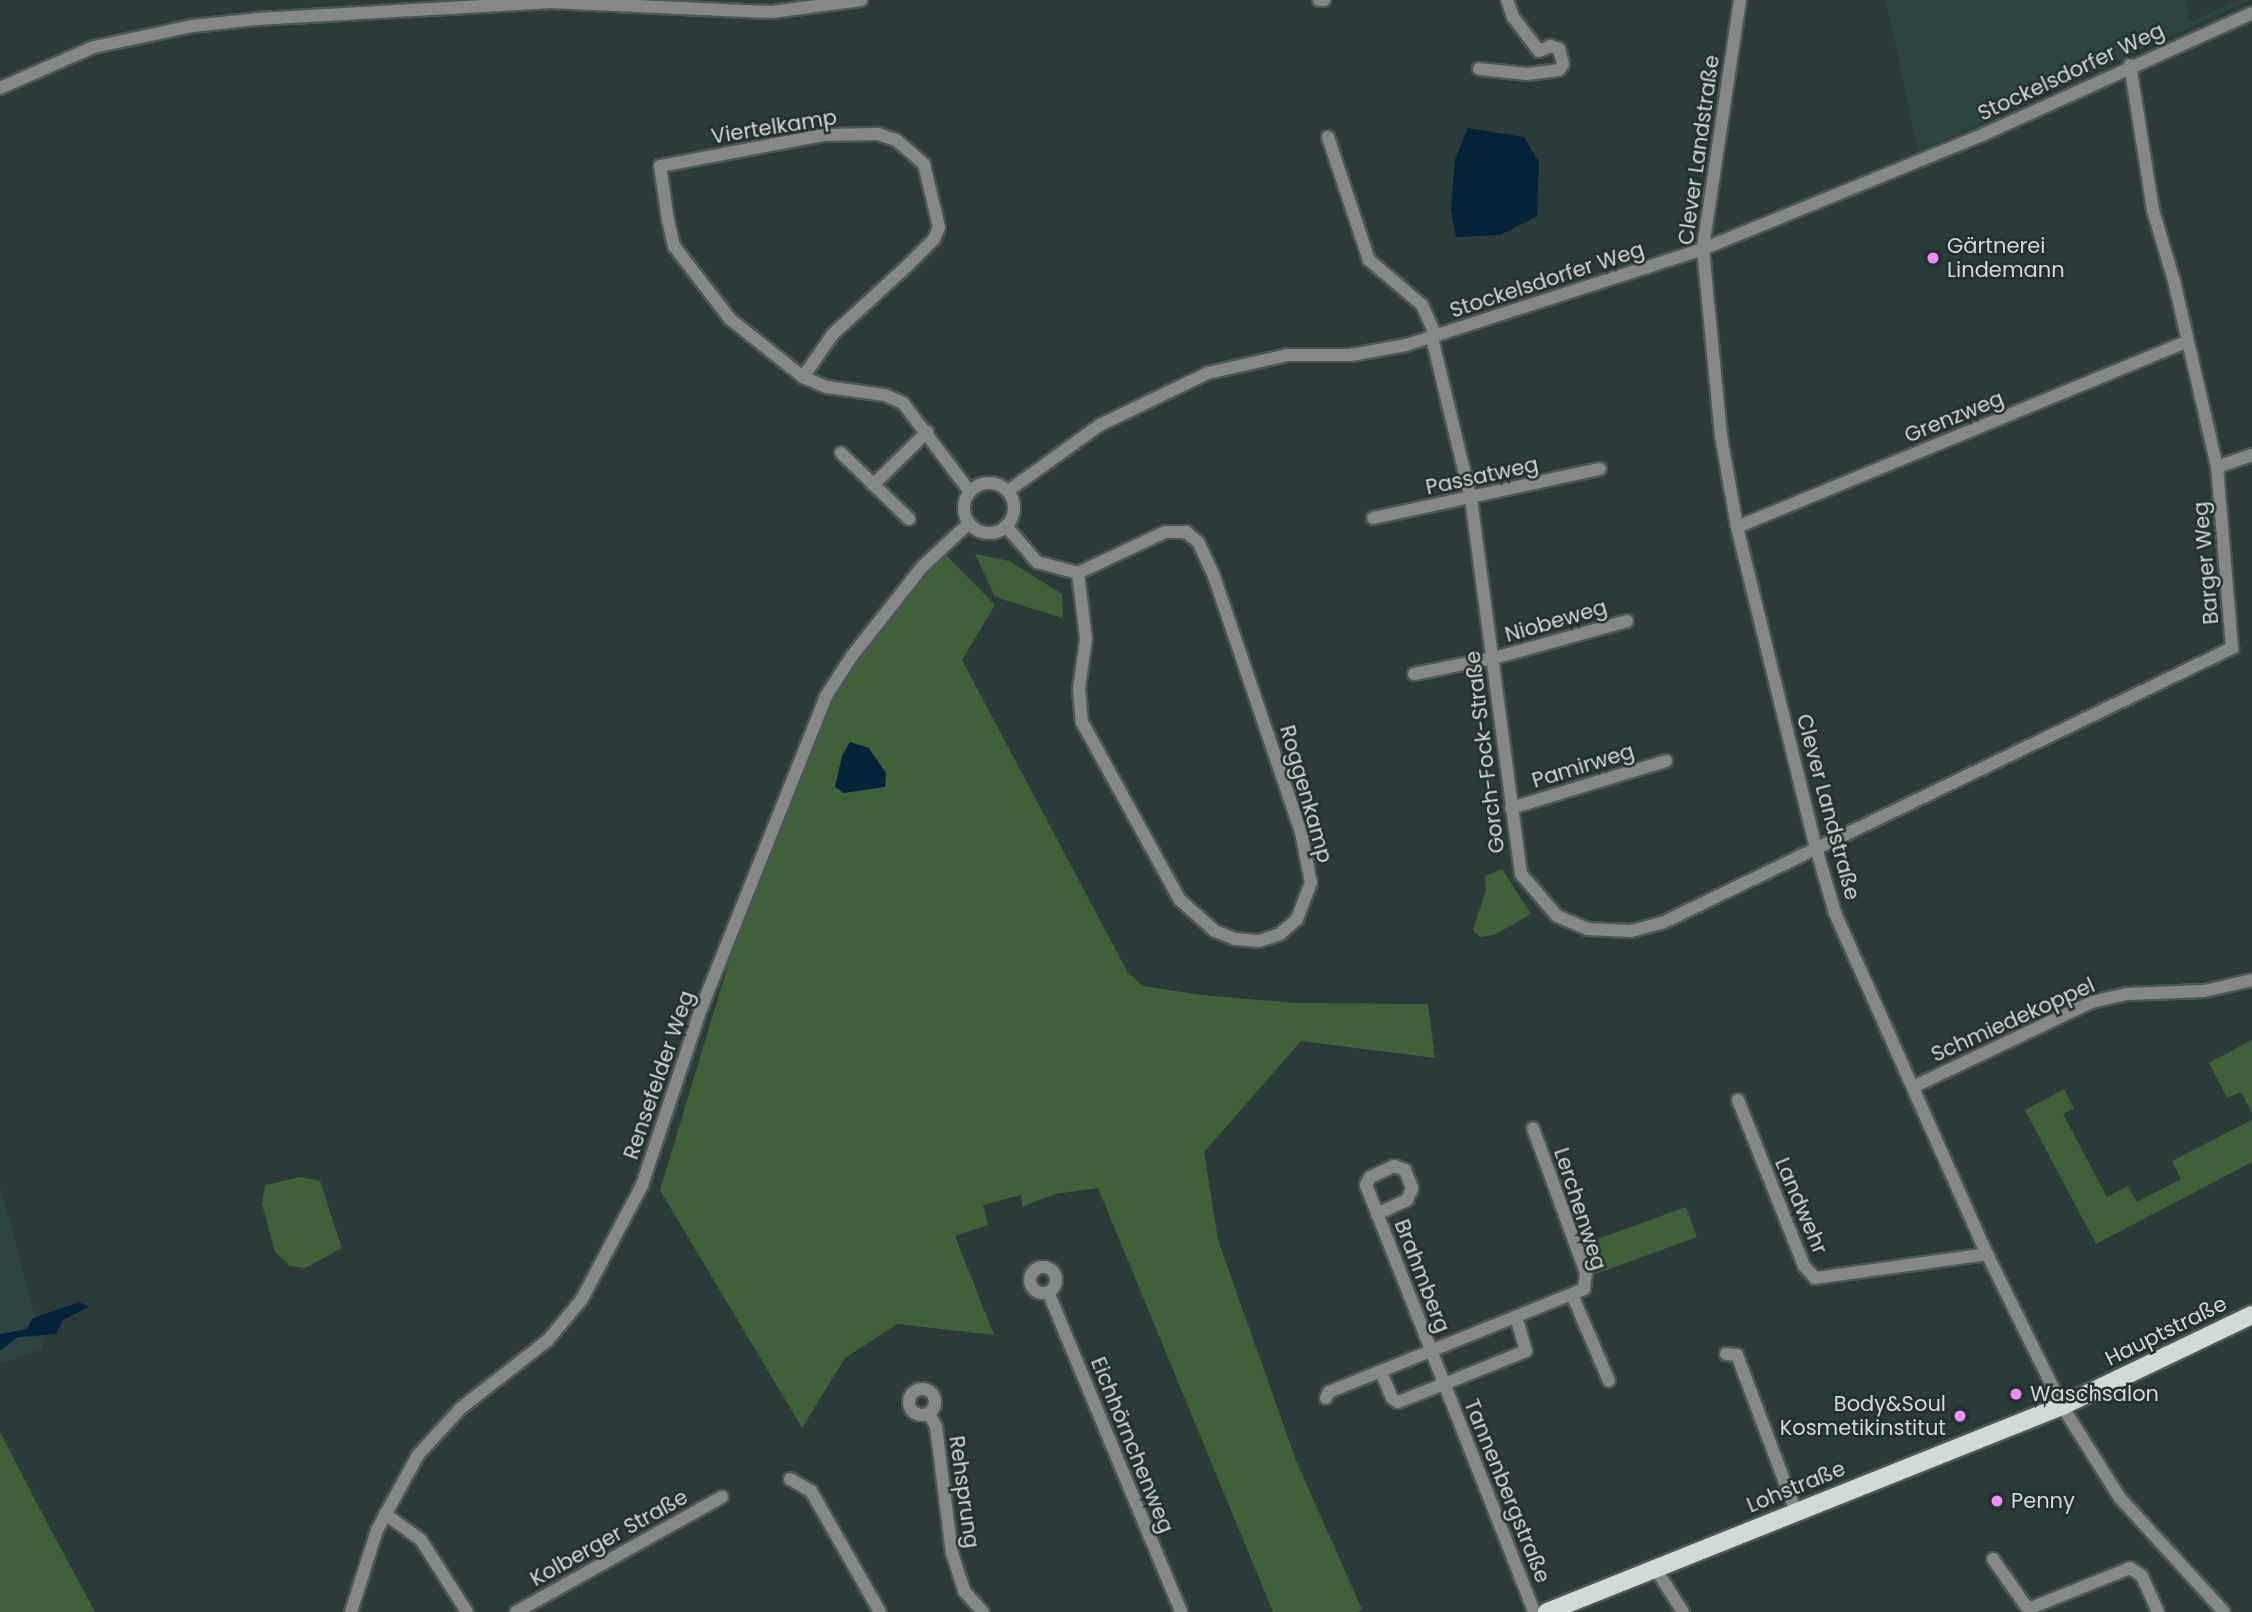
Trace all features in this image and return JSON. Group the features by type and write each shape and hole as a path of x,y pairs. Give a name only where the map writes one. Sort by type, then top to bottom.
{"main road":[{"name":"Hauptstraße","path":"2062,1406 2252,1315"},
{"name":"Lohstraße","path":"1547,1612 2062,1406"}],"street":[{"path":"0,88 94,47 192,26 257,19 549,2 772,12 861,0"},
{"path":"1319,0 1324,0"},
{"path":"1507,0 1513,17 1539,51 1539,69"},
{"name":"Clever Landstraße","path":"1740,0 1703,249 1721,436 1737,527 1816,848 1835,912 1915,1086 1987,1254 2062,1406 2120,1498 2224,1612"},
{"name":"Stockelsdorfer Weg","path":"1008,491 1100,425 1208,373 1287,355 1351,355 1434,337 1703,249 1982,135 2130,65 2252,13"},
{"path":"1479,69 1527,74 1539,69 1559,70 1564,55 1550,46 1539,51"},
{"name":"Barger Weg","path":"1816,848 2232,648 2217,467 2152,210 2130,65"},
{"name":"Viertelkamp","path":"803,377 833,334 934,239 939,227 924,164 896,140 877,134 823,135 660,166 674,246 730,319 803,377 827,387 885,395 903,403 970,492"},
{"name":"Gorch-Fock-Straße","path":"1328,137 1368,260 1422,305 1434,337 1471,499 1521,874 1557,916 1587,929 1631,931 1664,922 1816,848"},
{"name":"Grenzweg","path":"1737,527 2186,342"},
{"path":"873,485 927,432"},
{"path":"841,453 909,519"},
{"path":"2217,467 2252,455"},
{"name":"Passatweg","path":"1373,518 1471,499 1600,469"},
{"path":"984,483 1008,491 1014,505 1006,526 991,533 969,523 965,502 970,492 984,483"},
{"name":"Rensefelder Weg","path":"351,1612 385,1514 418,1455 438,1431 548,1340 582,1299 642,1185 701,1009 826,696 852,656 922,567 969,523"},
{"path":"1006,526 1037,562 1078,573"},
{"name":"Roggenkamp","path":"1166,532 1186,532 1198,542 1240,650 1301,832 1311,883 1297,919 1280,934 1259,941 1236,939 1215,931 1189,908 1117,794 1082,722 1079,689 1086,639 1078,573 1166,532"},
{"name":"Niobeweg","path":"1414,674 1494,658 1627,621"},
{"name":"Pamirweg","path":"1511,808 1666,761"},
{"name":"Schmiedekoppel","path":"1915,1086 2092,1002 2127,994 2204,991 2252,980"},
{"name":"Landwehr","path":"1738,1100 1804,1266 1815,1278 1958,1261 1987,1254"},
{"name":"Lerchenweg","path":"1533,1128 1586,1273 1584,1289 1573,1297"},
{"name":"Brahmberg","path":"1377,1214 1431,1353"},
{"name":"Eichhörnchenweg","path":"1048,1292 1181,1612"},
{"path":"1326,1398 1329,1392 1573,1297 1608,1381"},
{"name":"Tannenbergstraße","path":"1381,1372 1392,1398 1398,1402 1444,1384 1526,1351 1517,1318"},
{"name":"Tannenbergstraße","path":"1431,1353 1534,1612"},
{"path":"1726,1354 1737,1355 1796,1512"},
{"name":"Rehsprung","path":"929,1413 936,1427 952,1553 964,1591 982,1612"},
{"path":"790,1479 811,1491 880,1612"},
{"name":"Kolberger Straße","path":"516,1612 722,1497"},
{"path":"385,1514 421,1540 467,1612"},
{"path":"1993,1559 2028,1610 2130,1568 2142,1576 2158,1612"},
{"path":"1655,1568 1683,1612"}],"shaded area":[{"path":"1886,0 2185,0 2190,22 2238,0 2250,0 1918,152"},
{"path":"0,1185 35,1317 27,1329 0,1334"},
{"path":"18,1337 40,1337 43,1348 0,1364 0,1351"}],"green space":[{"path":"942,551 995,605 962,660 1128,973 1143,986 1202,995 1297,1003 1428,1004 1435,1058 1301,1041 1204,1152 1218,1240 1297,1463 1362,1609 1358,1612 1273,1612 1098,1188 1055,1194 1022,1207 1021,1195 983,1205 988,1225 955,1236 994,1335 897,1324 845,1358 802,1428 660,1190 773,816 868,635"},
{"path":"975,554 1009,561 1062,594 1063,618 995,597"},
{"path":"1502,869 1531,914 1494,935 1480,937 1473,930 1486,890 1485,876"},
{"path":"2252,1040 2252,1113 2241,1092 2227,1098 2209,1063"},
{"path":"2064,1089 2074,1108 2063,1114 2107,1197 2128,1186 2137,1202 2181,1179 2172,1161 2252,1120 2252,1162 2096,1244 2025,1110"},
{"path":"301,1177 320,1181 342,1248 305,1268 290,1266 275,1252 262,1204 265,1185"},
{"path":"1686,1207 1697,1237 1595,1274 1584,1244"},
{"path":"0,1432 34,1498 95,1612 0,1612"}],"water":[{"path":"1468,128 1524,137 1539,162 1537,216 1500,235 1456,237 1451,210 1455,159"},
{"path":"850,742 869,748 886,773 885,787 844,793 835,787 842,756"},
{"path":"79,1302 89,1307 63,1320 56,1334 18,1337 0,1351 0,1334 27,1329 33,1318"}],"place":[{"name":"Gärtnerei Lindemann","path":"1933,258"},
{"name":"Waschsalon","path":"2016,1394"},
{"name":"Body&Soul Kosmetikinstitut","path":"1960,1416"},
{"name":"Penny","path":"1997,1501"}]}
